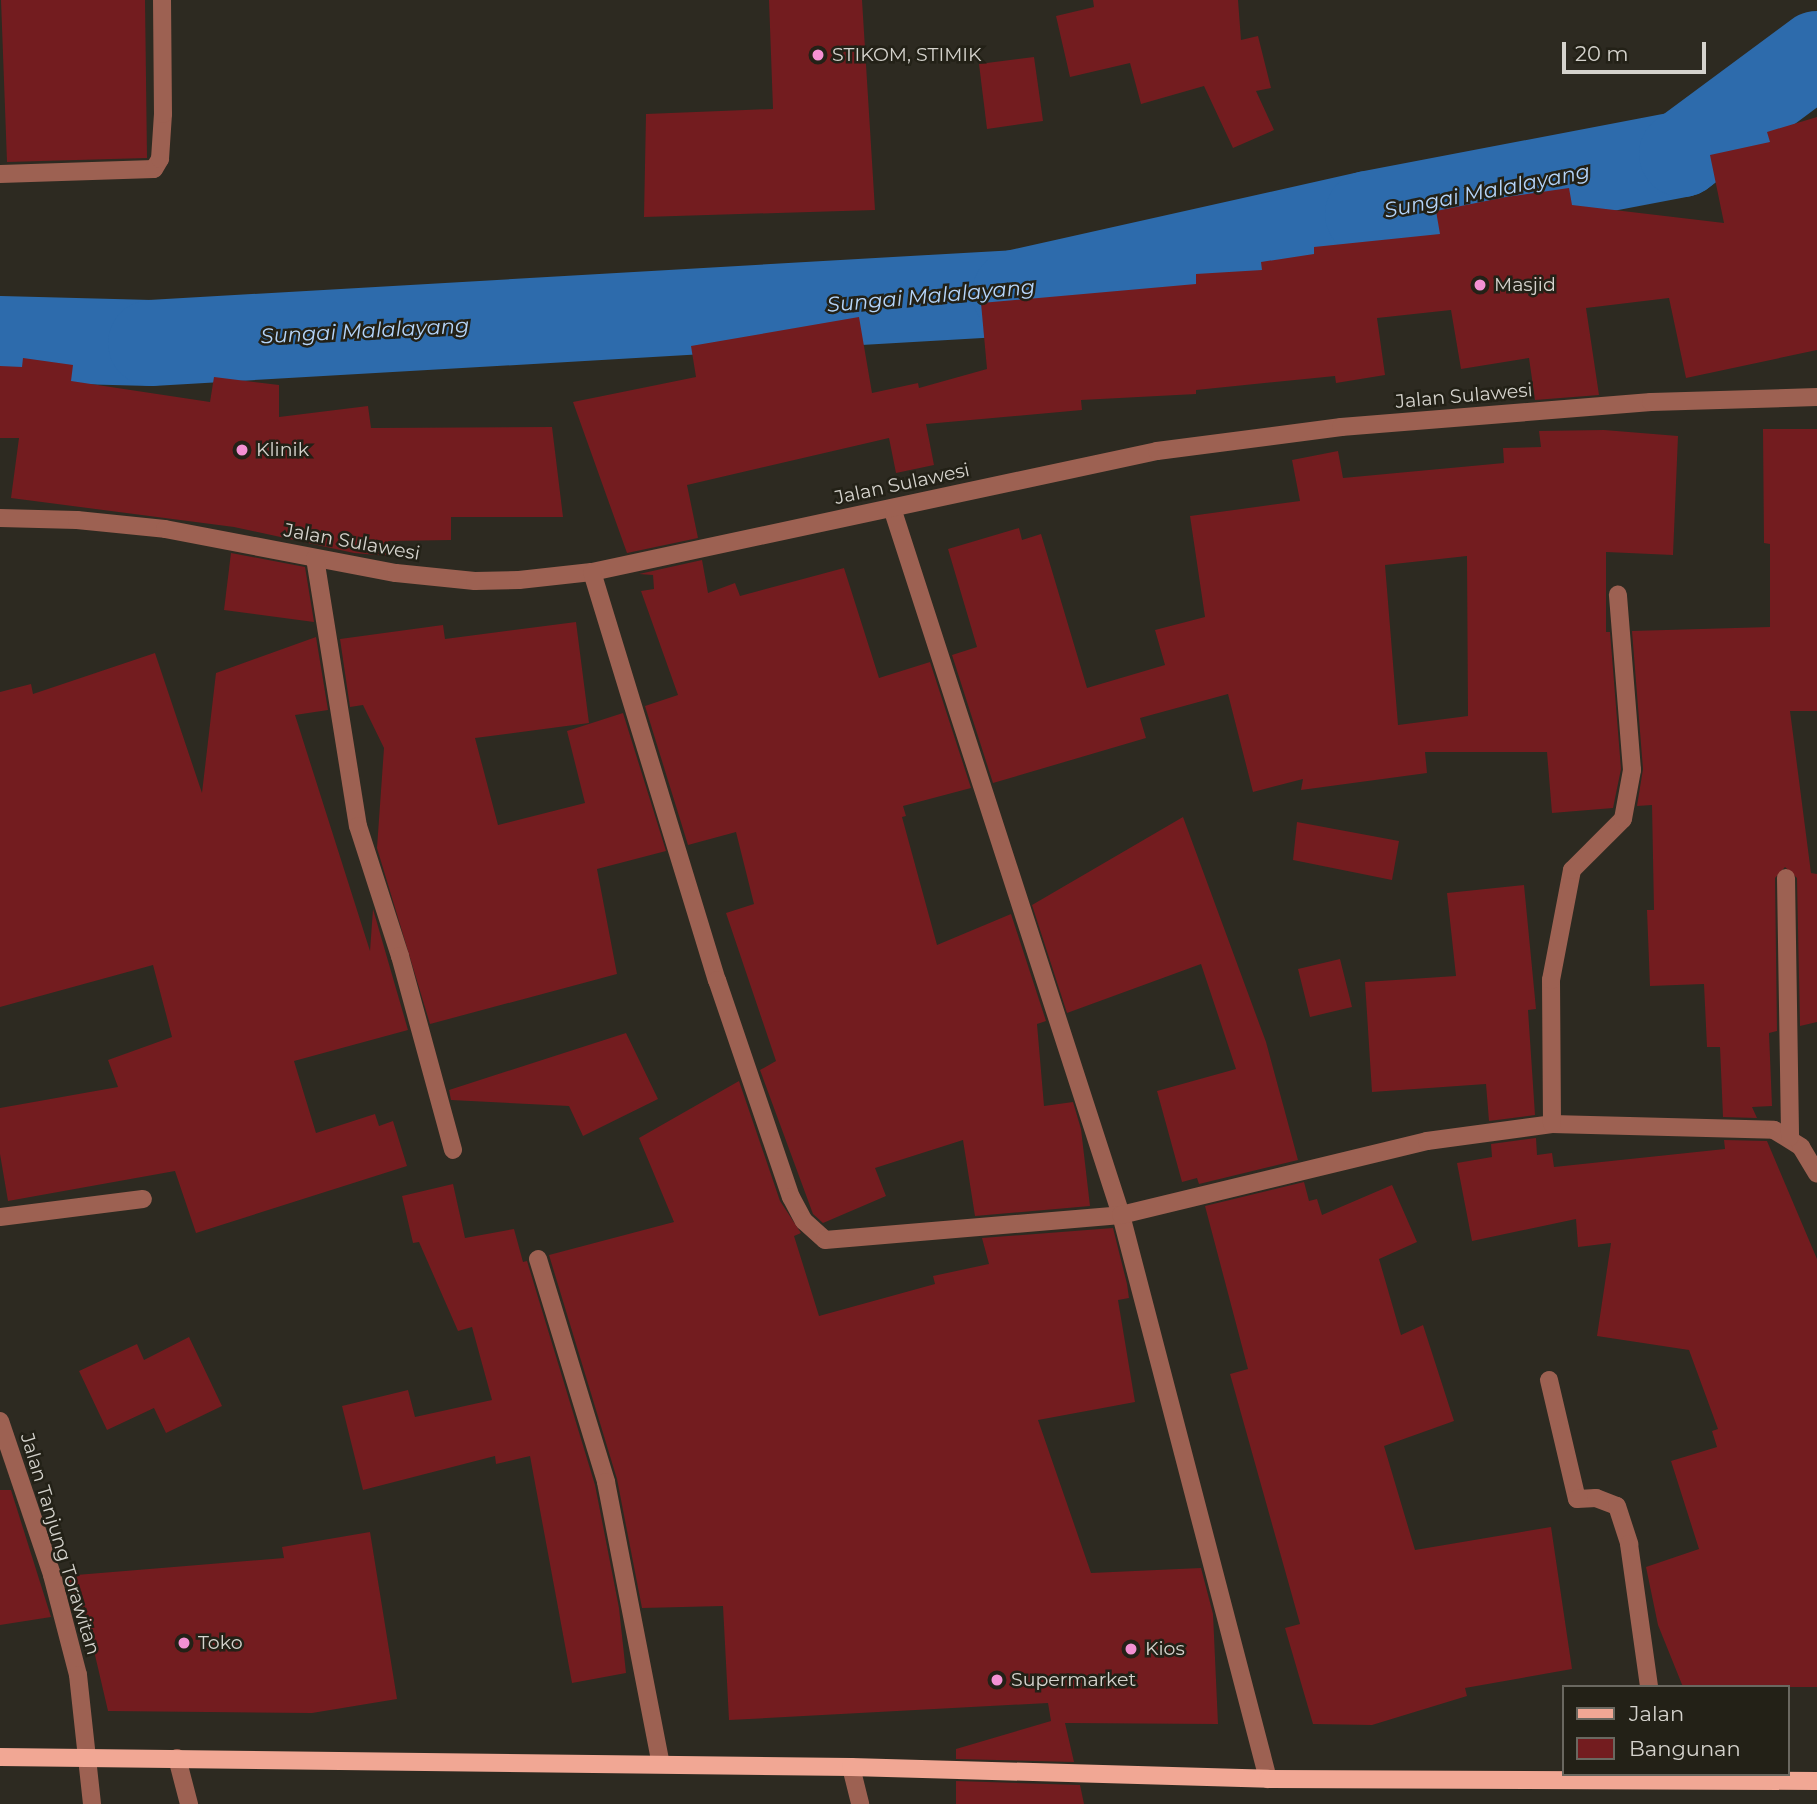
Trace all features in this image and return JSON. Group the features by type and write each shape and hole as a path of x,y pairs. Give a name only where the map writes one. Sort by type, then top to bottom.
{"main road":[{"path":"0,1757 851,1767 1268,1779 1655,1776 1817,1782"}],"street":[{"path":"0,174 154,169 160,159 163,114 162,0"},
{"name":"Jalan Sulawesi","path":"0,518 77,520 165,529 315,558 475,581 592,572 1157,452 1341,427 1651,402 1817,397"},
{"path":"892,508 1121,1214 1268,1779"},
{"path":"315,558 358,826 400,956 453,1150"},
{"path":"592,572 717,980 791,1197 804,1221 816,1235 839,1242 1121,1214 1427,1141 1552,1124 1774,1130 1790,1137 1817,1174"},
{"path":"1552,1124 1551,980 1572,870 1623,819 1632,770 1618,595"},
{"path":"1786,878 1790,1137"},
{"path":"0,1217 143,1199"},
{"path":"538,1258 606,1482 661,1764"},
{"path":"1549,1380 1577,1499 1596,1498 1617,1506 1631,1556 1649,1685"},
{"name":"Jalan Tanjung Torawitan","path":"0,1421 52,1575 75,1662 92,1804"},
{"path":"177,1758 189,1804"},
{"path":"851,1767 860,1804"}],"building":[{"path":"1,0 145,0 147,158 7,162"},
{"name":"STIKOM, STIMIK","path":"769,0 862,0 875,210 644,217 646,114 773,109"},
{"path":"1093,0 1238,0 1241,40 1258,36 1271,88 1256,91 1274,130 1233,148 1204,86 1141,104 1130,63 1070,77 1056,16 1094,7"},
{"path":"1034,57 1043,121 987,129 979,64"},
{"path":"1817,117 1817,350 1686,378 1669,298 1586,308 1599,395 1535,400 1529,358 1461,369 1451,310 1377,318 1385,375 1336,383 1335,376 1196,390 1196,394 1081,400 1082,410 926,424 934,465 896,473 889,438 687,485 698,538 627,553 573,402 696,377 691,346 859,317 872,393 918,383 919,388 987,369 981,303 1196,284 1196,274 1262,270 1261,262 1314,254 1314,247 1440,234 1436,211 1506,197 1569,188 1572,205 1724,223 1710,155 1770,142 1767,132"},
{"path":"23,358 73,365 71,381 210,402 214,377 279,385 279,417 368,406 371,428 552,427 563,517 451,517 451,540 388,541 389,556 354,553 234,527 11,498 19,438 0,438 0,366 22,367"},
{"path":"1763,429 1817,429 1817,711 1790,711 1811,873 1817,874 1817,1022 1800,1026 1797,878 1785,867 1775,878 1777,1031 1769,1033 1772,1106 1752,1107 1757,1118 1723,1117 1720,1047 1707,1047 1704,984 1650,986 1647,910 1654,910 1652,805 1637,806 1643,769 1632,631 1770,627 1770,544 1764,543"},
{"path":"1604,430 1678,436 1673,555 1606,552 1606,632 1610,632 1621,769 1613,808 1552,813 1547,752 1425,752 1427,773 1301,790 1303,779 1253,792 1228,694 1140,718 1146,738 993,783 952,655 977,647 948,549 1019,528 1022,540 1041,534 1087,688 1165,665 1155,630 1205,617 1190,516 1300,501 1292,460 1338,451 1343,478 1504,463 1503,448 1541,447 1539,431","holes":["1467,556 1468,716 1398,725 1385,565"]},
{"path":"231,553 305,567 314,622 224,610"},
{"path":"702,560 708,593 735,583 740,596 844,568 879,678 930,662 971,788 903,806 906,816 902,817 937,945 1011,914 1046,1021 1037,1024 1044,1106 1073,1102 1081,1129 1090,1206 975,1216 963,1140 875,1168 886,1196 823,1223 813,1214 760,1070 776,1061 726,913 754,904 736,832 688,845 645,706 678,695 641,591 654,589 653,575 639,574"},
{"path":"576,622 589,723 475,738 498,825 585,803 567,731 623,713 666,851 597,869 617,974 430,1024 377,848 384,748 363,705 350,707 340,639 443,625 445,639"},
{"path":"316,637 328,710 295,715 370,951 373,909 408,1030 294,1061 316,1133 375,1114 379,1126 393,1121 407,1166 196,1233 175,1171 8,1201 0,1154 0,1108 118,1087 108,1060 172,1037 153,965 0,1007 0,692 31,684 33,694 155,653 202,793 216,673"},
{"path":"1183,817 1266,1042 1298,1160 1199,1184 1197,1178 1182,1182 1157,1091 1236,1069 1201,964 1067,1013 1032,905"},
{"path":"1297,822 1399,841 1392,880 1293,860"},
{"path":"1524,885 1536,1009 1528,1010 1535,1115 1489,1121 1486,1084 1372,1092 1365,982 1456,976 1447,893"},
{"path":"1340,959 1352,1007 1310,1017 1298,969"},
{"path":"626,1033 658,1099 583,1136 569,1106 451,1100 449,1090"},
{"path":"739,1081 780,1201 801,1233 794,1236 819,1316 935,1284 933,1276 989,1264 982,1238 1113,1228 1129,1298 1118,1300 1135,1402 1038,1420 1091,1573 1201,1568 1213,1614 1218,1724 1065,1723 1074,1762 956,1759 956,1749 1051,1721 1048,1703 729,1720 723,1606 642,1608 617,1479 549,1255 674,1222 639,1138"},
{"path":"1536,1138 1537,1155 1552,1153 1554,1167 1725,1149 1724,1140 1767,1141 1817,1259 1817,1687 1682,1685 1658,1625 1646,1567 1699,1549 1671,1461 1717,1447 1712,1431 1718,1429 1689,1350 1597,1336 1611,1243 1578,1247 1576,1219 1472,1241 1457,1163 1492,1157 1491,1144"},
{"path":"1304,1182 1309,1201 1317,1199 1322,1215 1392,1185 1417,1242 1379,1259 1401,1335 1423,1325 1454,1421 1384,1446 1415,1550 1551,1527 1572,1669 1465,1688 1467,1696 1372,1725 1313,1724 1285,1628 1300,1624 1230,1374 1248,1369 1205,1206"},
{"path":"453,1184 465,1238 514,1229 523,1262 527,1261 595,1485 619,1608 626,1673 572,1683 530,1456 496,1464 495,1456 363,1490 342,1406 408,1390 415,1417 492,1400 472,1327 458,1331 419,1242 413,1243 402,1196"},
{"path":"189,1337 222,1406 166,1433 154,1408 107,1430 79,1371 137,1344 144,1360"},
{"path":"0,1490 11,1490 51,1617 0,1625"},
{"path":"370,1532 397,1699 312,1713 108,1711 85,1612 74,1613 64,1576 284,1558 282,1547"},
{"path":"956,1781 1080,1785 1084,1804 956,1804"}],"waterway":[{"name":"Sungai Malalayang","path":"0,339 151,343 1015,293 1368,214 1682,154 1817,54"}],"place":[{"name":"STIKOM, STIMIK","path":"818,55"},
{"name":"Masjid","path":"1480,285"},
{"name":"Klinik","path":"242,450"},
{"name":"Toko","path":"184,1643"},
{"name":"Kios","path":"1131,1649"},
{"name":"Supermarket","path":"997,1680"}]}
